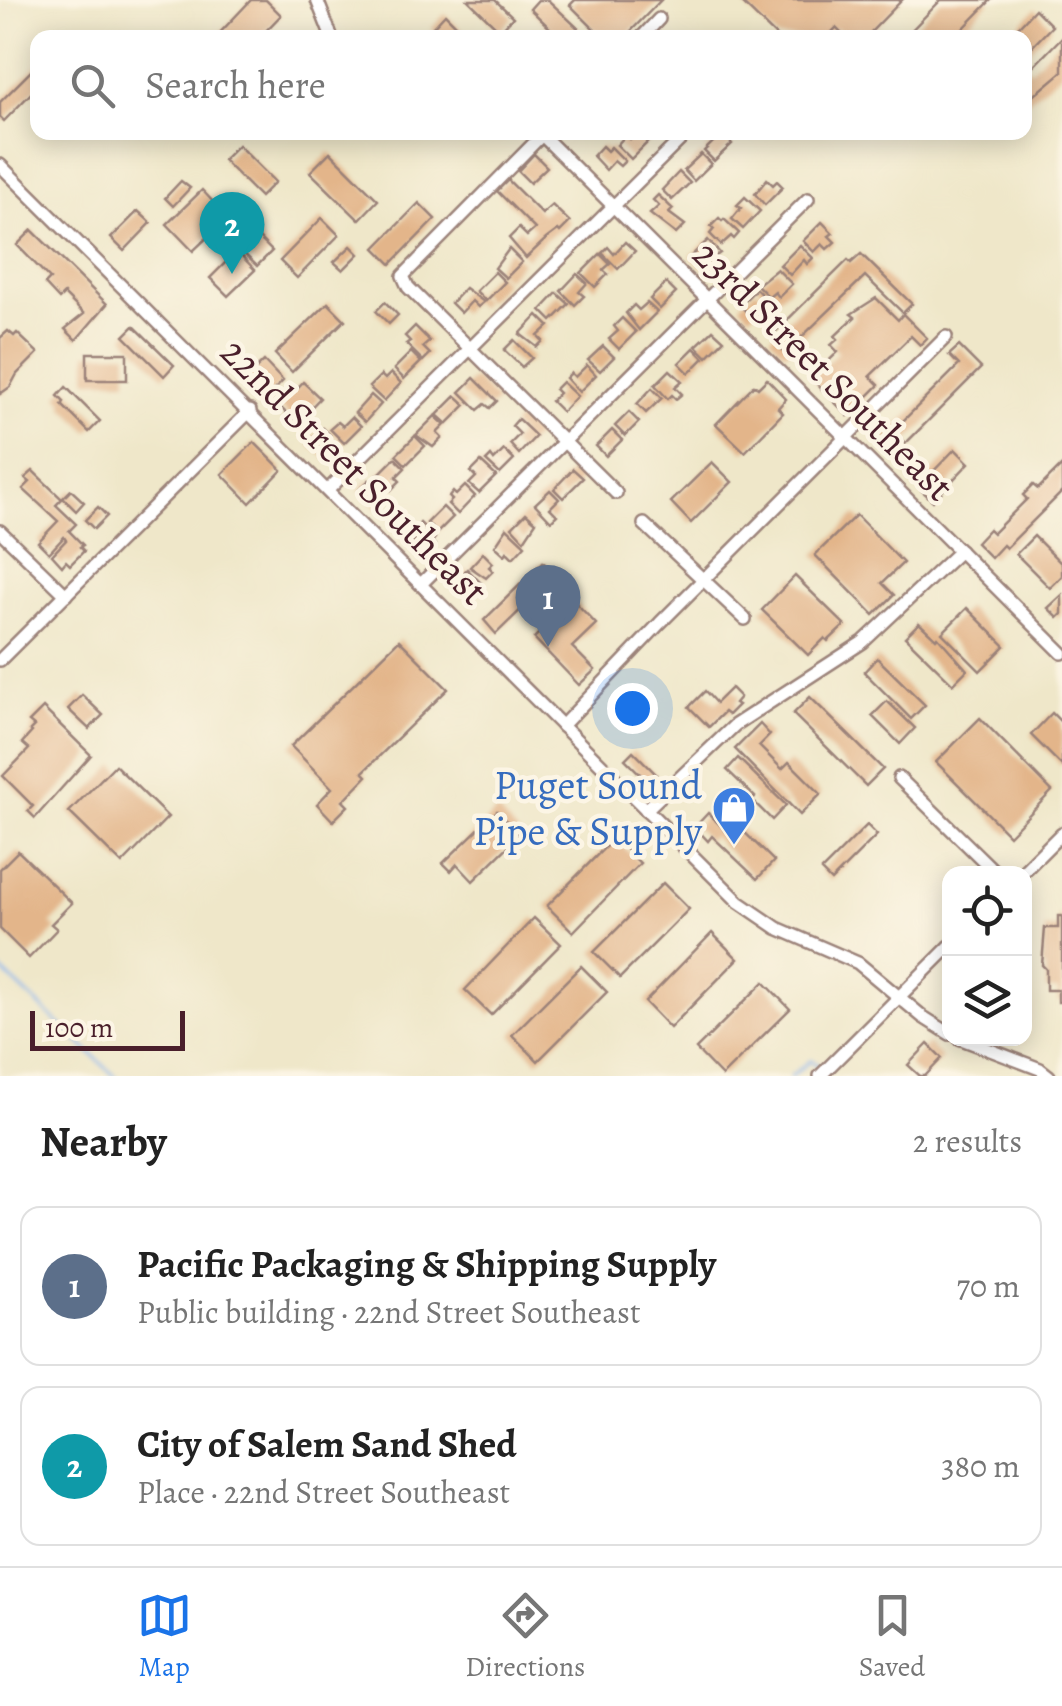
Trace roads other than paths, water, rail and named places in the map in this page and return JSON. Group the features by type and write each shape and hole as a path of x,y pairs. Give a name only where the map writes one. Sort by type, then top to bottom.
{"street":[{"path":"316,0 329,30"},
{"path":"649,30 659,19"},
{"path":"535,140 403,276 408,286 616,493"},
{"name":"23rd Street Southeast","path":"549,140 1062,654"},
{"path":"328,490 680,140"},
{"name":"22nd Street Southeast","path":"0,165 750,910 777,928 858,963 942,1029"},
{"path":"422,583 808,199"},
{"path":"562,726 946,337"},
{"path":"0,660 250,411"},
{"path":"644,524 745,619"},
{"path":"0,531 66,595"},
{"path":"646,810 736,724 863,642 960,551"},
{"path":"899,778 989,866"},
{"path":"1029,866 1062,833"},
{"path":"820,1076 942,954"},
{"path":"981,1046 1049,1076"}],"waterway":[{"path":"0,969 115,1076"},
{"path":"791,1076 811,1060 821,1068"}],"place":[{"name":"City of Salem Sand Shed","path":"232,274"},
{"name":"Pacific Packaging & Shipping Supply","path":"548,647"},
{"name":"Puget Sound Pipe & Supply","path":"734,846"}]}
